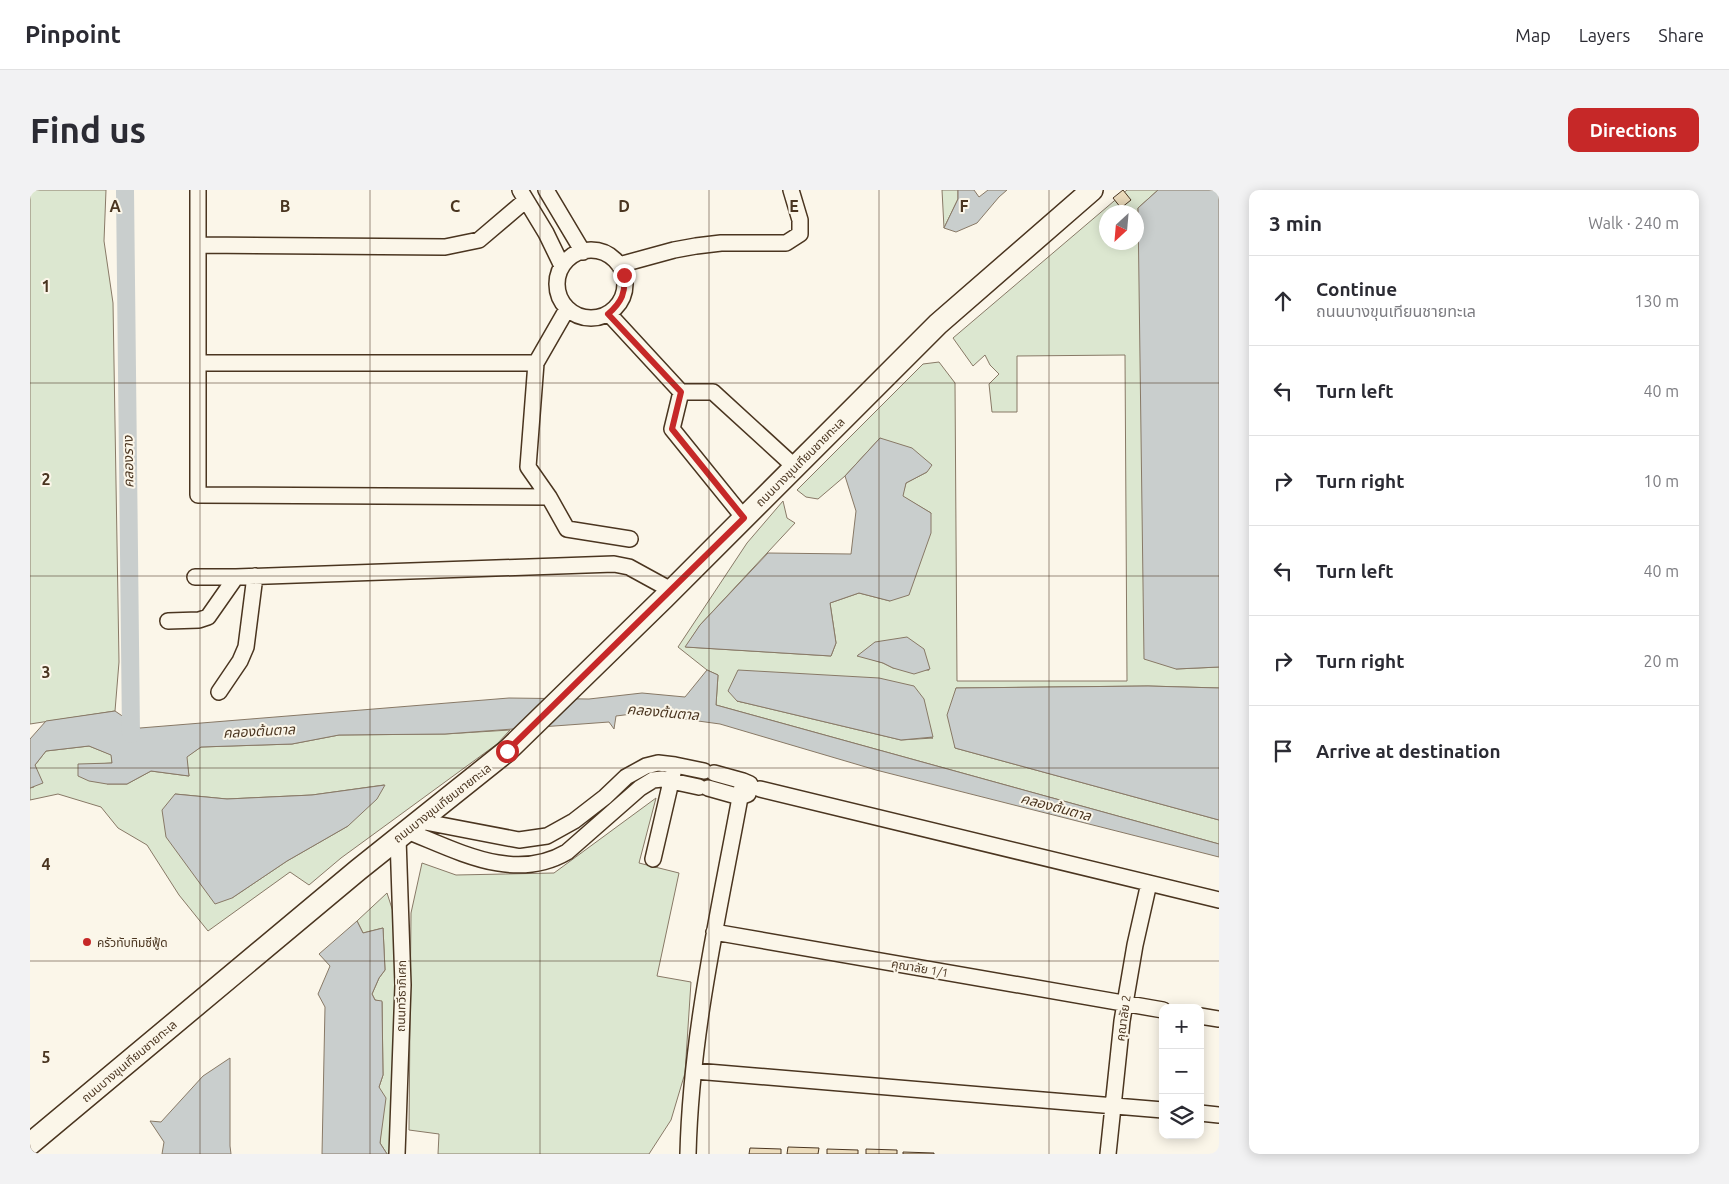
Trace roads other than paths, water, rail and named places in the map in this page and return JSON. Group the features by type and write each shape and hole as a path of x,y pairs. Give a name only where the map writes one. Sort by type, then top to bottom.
{"main road":[{"name":"ถนนบางขุนเทียนชายทะเล","path":"30,1144 200,1001 507,751 938,324 1092,190"}],"street":[{"path":"198,190 198,495 549,497"},
{"path":"546,190 583,252"},
{"path":"619,265 674,250 704,245 721,243 786,243 800,234 800,220 791,190"},
{"path":"198,245 445,247 479,240 523,195 546,233 562,266"},
{"path":"583,252 602,252 611,257 619,265 624,275 624,292 617,306 608,314 587,318 577,315 560,300 557,288 562,266 570,258 583,252"},
{"path":"568,309 536,363 528,467 549,497 567,529 630,539"},
{"path":"608,314 681,392 714,392 795,467"},
{"path":"198,363 536,363"},
{"path":"681,392 672,429 744,518"},
{"path":"195,577 614,564 630,567 671,590"},
{"path":"219,692 240,661 246,647 255,576"},
{"path":"168,621 199,620 208,616 236,577"},
{"path":"408,830 519,840 547,836 574,821 605,797 626,777 646,766 658,763 709,772 743,781 760,789 1219,900"},
{"path":"653,859 675,765"},
{"path":"408,830 480,860 518,865 540,864 555,859 567,852 640,788 653,780 662,779 740,796 760,789"},
{"path":"675,1154 688,1149 705,989 743,781"},
{"name":"ถนนทวีธาภิเศก","path":"397,1154 408,830"},
{"name":"คุณาลัย 2","path":"1108,1154 1125,1003 1135,945 1149,883"},
{"name":"คุณาลัย 1/1","path":"714,932 1159,1009"},
{"path":"1204,1017 1219,1019"},
{"path":"695,1072 1159,1110"},
{"path":"1204,1113 1219,1115"}],"water":[{"path":"958,190 974,190 979,197 988,190 1007,190 977,223 956,232 944,228 958,199"},
{"path":"1158,190 1219,190 1219,667 1176,669 1144,659 1139,250 1144,250 1144,205 1141,205"},
{"path":"880,438 912,448 932,465 927,472 906,483 903,496 931,513 931,533 909,595 890,601 859,593 830,603 836,643 831,656 685,647 700,625 768,553 851,554 856,511 845,476"},
{"path":"907,637 924,649 930,669 914,674 857,656 875,642"},
{"name":"คลองต้นตาล","path":"707,670 718,675 716,705 1219,844 1219,857 876,770 720,724 640,713 616,716 614,729 609,722 445,734 339,735 292,744 201,747 187,757 189,776 151,771 127,784 107,784 89,781 78,776 78,764 112,763 111,755 89,746 46,751 35,765 43,783 30,788 30,739 46,721 115,711 140,728 509,698 589,699 642,693 685,697"},
{"path":"738,670 879,678 914,686 924,699 933,737 901,740 737,701 728,691"},
{"path":"1148,686 1219,688 1219,820 955,748 947,715 956,688"},
{"path":"385,785 377,799 348,826 287,861 232,898 215,904 166,837 162,810 175,794 227,799 312,795"},
{"path":"357,921 363,933 383,928 385,970 372,994 375,1000 382,1001 383,1075 379,1087 386,1098 380,1143 387,1154 322,1154 325,1007 318,994 330,966 319,954"},
{"path":"230,1058 231,1154 162,1154 164,1142 150,1121 161,1122 203,1076"}],"waterway":[{"name":"คลองราง","path":"125,190 131,734"}],"place":[{"name":"ครัวทับทิมซีฟู้ด","path":"87,942"}]}
